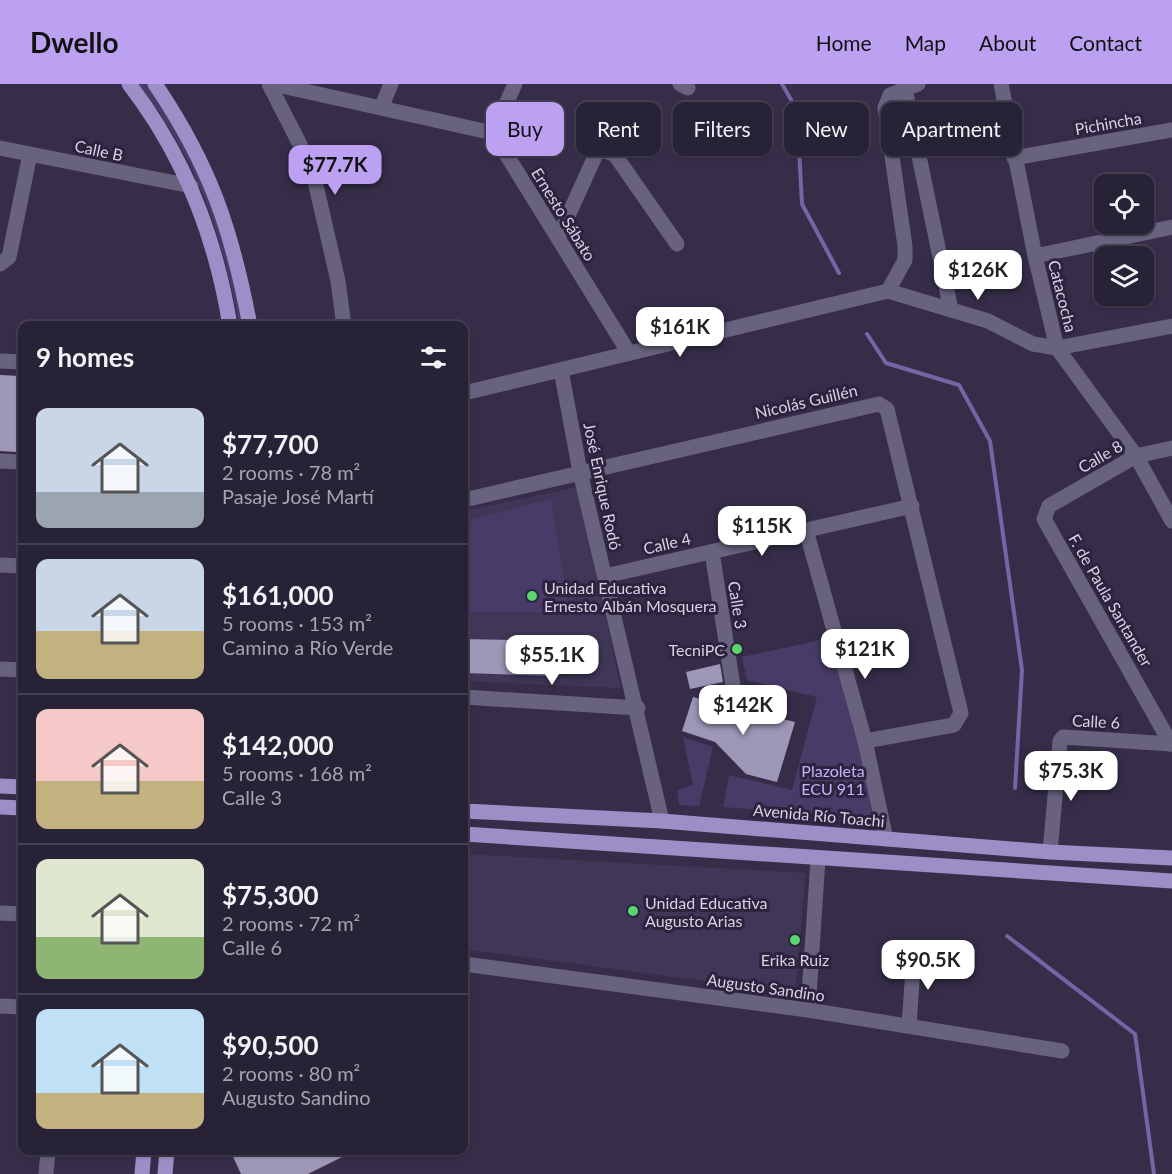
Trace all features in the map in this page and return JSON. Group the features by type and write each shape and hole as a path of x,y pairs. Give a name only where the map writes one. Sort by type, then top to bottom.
{"main road":[{"path":"129,84 165,137 191,186 218,269 229,321"},
{"path":"155,84 185,127 219,200 238,263 249,321"},
{"path":"0,786 18,787"},
{"path":"0,807 18,808"},
{"name":"Avenida Río Toachi","path":"468,811 662,820 1050,852 1172,858"},
{"path":"468,834 1172,881"},
{"path":"142,1174 144,1155"},
{"path":"165,1174 167,1155"}],"street":[{"path":"271,84 382,106 486,132"},
{"path":"271,84 312,168 338,281 343,321"},
{"path":"382,106 391,84"},
{"path":"507,102 515,84"},
{"name":"Catacocha","path":"1001,84 1014,158 1057,348 1136,456 1172,521"},
{"path":"888,291 904,260 905,246 885,108 890,95 909,85 951,310"},
{"name":"Pichincha","path":"1014,158 1172,130"},
{"name":"Calle B","path":"0,148 191,186"},
{"path":"558,238 597,152 606,151 615,155 677,244"},
{"path":"4,260 30,154"},
{"name":"Ernesto Sábato","path":"508,156 629,353"},
{"path":"1035,256 1172,227"},
{"path":"468,392 888,291 988,321 1033,344 1057,348 1172,326"},
{"path":"0,361 18,362"},
{"name":"José Enrique Rodó","path":"561,370 580,472 638,708 662,820"},
{"name":"Nicolás Guillén","path":"468,499 879,404 887,409 961,713 954,725 865,741"},
{"name":"Calle 8","path":"1049,506 1136,456 1172,448"},
{"path":"0,461 18,462"},
{"name":"Calle 4","path":"605,576 912,506"},
{"name":"F. de Paula Santander","path":"1049,506 1044,519 1172,744"},
{"path":"806,530 865,741 886,839"},
{"name":"Calle 3","path":"711,552 735,699"},
{"path":"0,565 18,566"},
{"path":"0,669 18,670"},
{"path":"468,697 638,708"},
{"name":"Calle 6","path":"1050,852 1060,741 1063,737 1172,744"},
{"path":"808,1010 818,859"},
{"path":"0,913 18,914"},
{"path":"909,1026 914,954"},
{"name":"Augusto Sandino","path":"468,965 808,1010 1062,1051"},
{"path":"0,1006 18,1007"},
{"path":"46,1174 48,1155"}],"shaded area":[{"name":"Unidad Educativa Ernesto Albán Mosquera","path":"577,487 621,688 468,681 468,510"},
{"name":"Unidad Educativa Augusto Arias","path":"468,854 806,873 795,993 468,950"}],"green space":[{"path":"137,84 147,84 183,131 217,202 246,321 238,321 224,259 204,197 176,139"},
{"path":"551,499 569,612 468,612 468,521"},
{"name":"Plazoleta ECU 911","path":"830,638 882,820 723,807 729,775 792,790 817,697 747,680 742,657"},
{"path":"683,737 713,747 699,806 679,805 677,790 693,785"}],"building":[{"path":"0,375 18,376 16,452 0,451"},
{"path":"468,639 557,641 556,676 468,673"},
{"path":"720,664 723,682 690,689 686,672"},
{"path":"693,697 795,722 777,782 746,774 715,742 682,731"},
{"path":"232,1155 346,1155 308,1174 241,1174"}],"waterway":[{"path":"782,84 797,110 802,204 839,273"},
{"path":"867,334 886,363 959,385 990,441 1022,670 1015,788"},
{"path":"1007,936 1135,1034 1154,1174"}],"place":[{"name":"Unidad Educativa Ernesto Albán Mosquera","path":"532,596"},
{"name":"TecniPC","path":"737,649"},
{"name":"Unidad Educativa Augusto Arias","path":"633,911"},
{"name":"Erika Ruiz","path":"795,940"}]}
